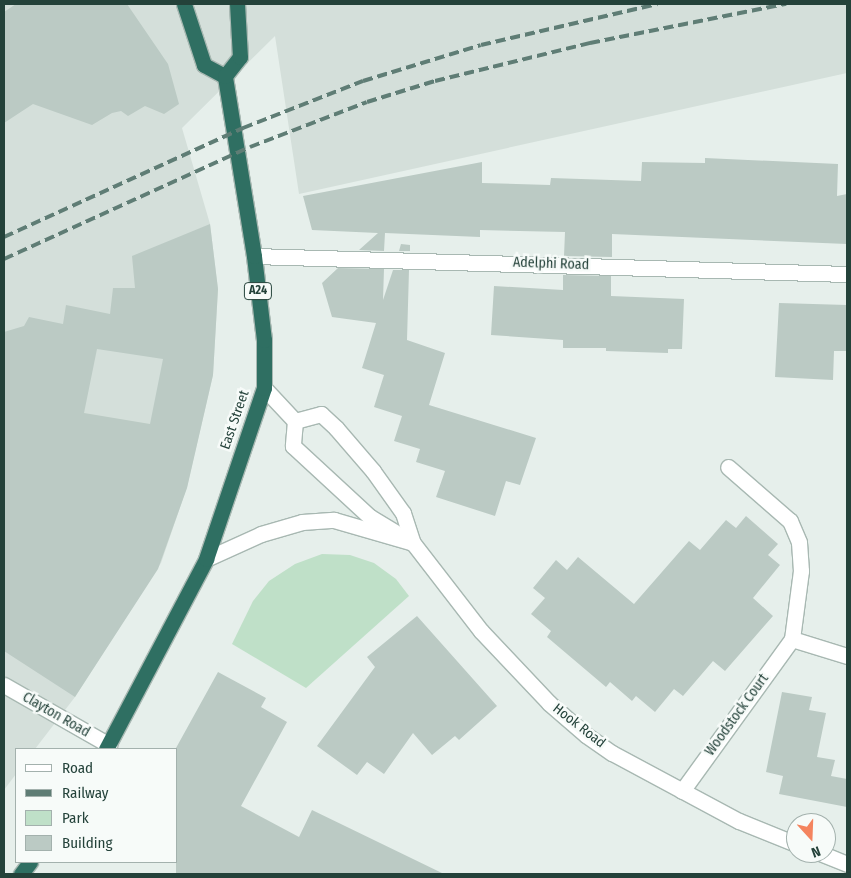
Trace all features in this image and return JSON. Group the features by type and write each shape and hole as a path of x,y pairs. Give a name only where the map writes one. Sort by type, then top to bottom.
{"highway":[{"path":"184,4 204,65 225,76 240,57 238,4"},
{"name":"East Street","path":"108,747 206,559 264,388 264,340 254,256 225,76"},
{"path":"21,874 29,863"}],"main road":[{"name":"Adelphi Road","path":"254,256 847,274"},
{"path":"264,388 295,420 293,446 370,517 413,543"},
{"name":"Hook Road","path":"295,420 321,414 336,428 373,471 403,513 413,543 481,631 549,703 612,753 739,821 786,840"},
{"name":"Woodstock Court","path":"682,791 792,639 801,571 799,542 790,521 728,468"},
{"path":"206,559 261,534 302,522 334,520 413,543"},
{"path":"792,639 847,656"},
{"name":"Clayton Road","path":"4,685 108,747"}],"shaded area":[{"path":"4,4 847,4 847,73 299,194 275,36 182,128 210,224 218,289 213,375 187,487 161,563 75,697 36,748 15,748 15,775 4,790"}],"green space":[{"path":"322,554 350,555 374,563 396,579 409,596 306,688 232,644 253,601 269,581 295,564"}],"building":[{"path":"16,4 127,4 168,64 179,104 164,114 145,106 128,116 121,111 112,113 92,125 33,104 4,123 4,12"},
{"path":"705,158 838,164 837,196 847,194 847,244 612,234 612,257 564,256 565,232 480,230 480,237 385,233 384,251 359,250 378,233 312,230 303,196 482,162 482,183 550,185 551,178 641,181 642,162 705,163"},
{"path":"210,224 218,289 213,375 187,488 158,569 75,697 4,651 4,332 24,326 29,317 63,324 66,305 110,314 113,288 135,288 132,256","holes":["97,349 163,359 150,424 84,413"]},
{"path":"401,244 410,245 410,251 399,251"},
{"path":"338,268 384,269 383,300 393,270 409,270 407,340 445,353 429,405 536,438 520,485 506,481 495,516 436,497 445,471 416,462 420,449 394,441 402,416 374,407 384,375 362,368 376,323 332,317 322,283"},
{"path":"563,275 611,276 611,296 684,299 682,349 668,349 668,353 606,351 606,348 563,348 563,340 491,335 494,286 563,290"},
{"path":"779,303 847,305 847,351 834,351 833,380 775,377"},
{"path":"746,516 778,544 768,555 780,565 753,598 773,616 725,671 713,661 683,696 674,689 655,712 636,696 632,701 610,682 606,687 547,637 551,631 531,614 545,598 533,588 556,560 567,570 578,557 634,604 689,541 700,550 726,520 736,528"},
{"path":"417,616 497,706 459,740 455,736 432,755 413,733 384,774 367,762 357,775 317,746 375,667 367,657"},
{"path":"218,672 266,698 261,707 287,722 241,806 299,837 312,810 444,874 176,874 176,863 178,863 178,748 176,748"},
{"path":"782,692 812,697 809,710 826,713 817,757 835,760 831,776 847,779 847,807 779,794 783,776 766,772"}],"railway":[{"path":"4,237 243,128 363,81 481,45 657,4"},
{"path":"4,259 250,147 367,102 435,81 590,43 786,4"}]}
